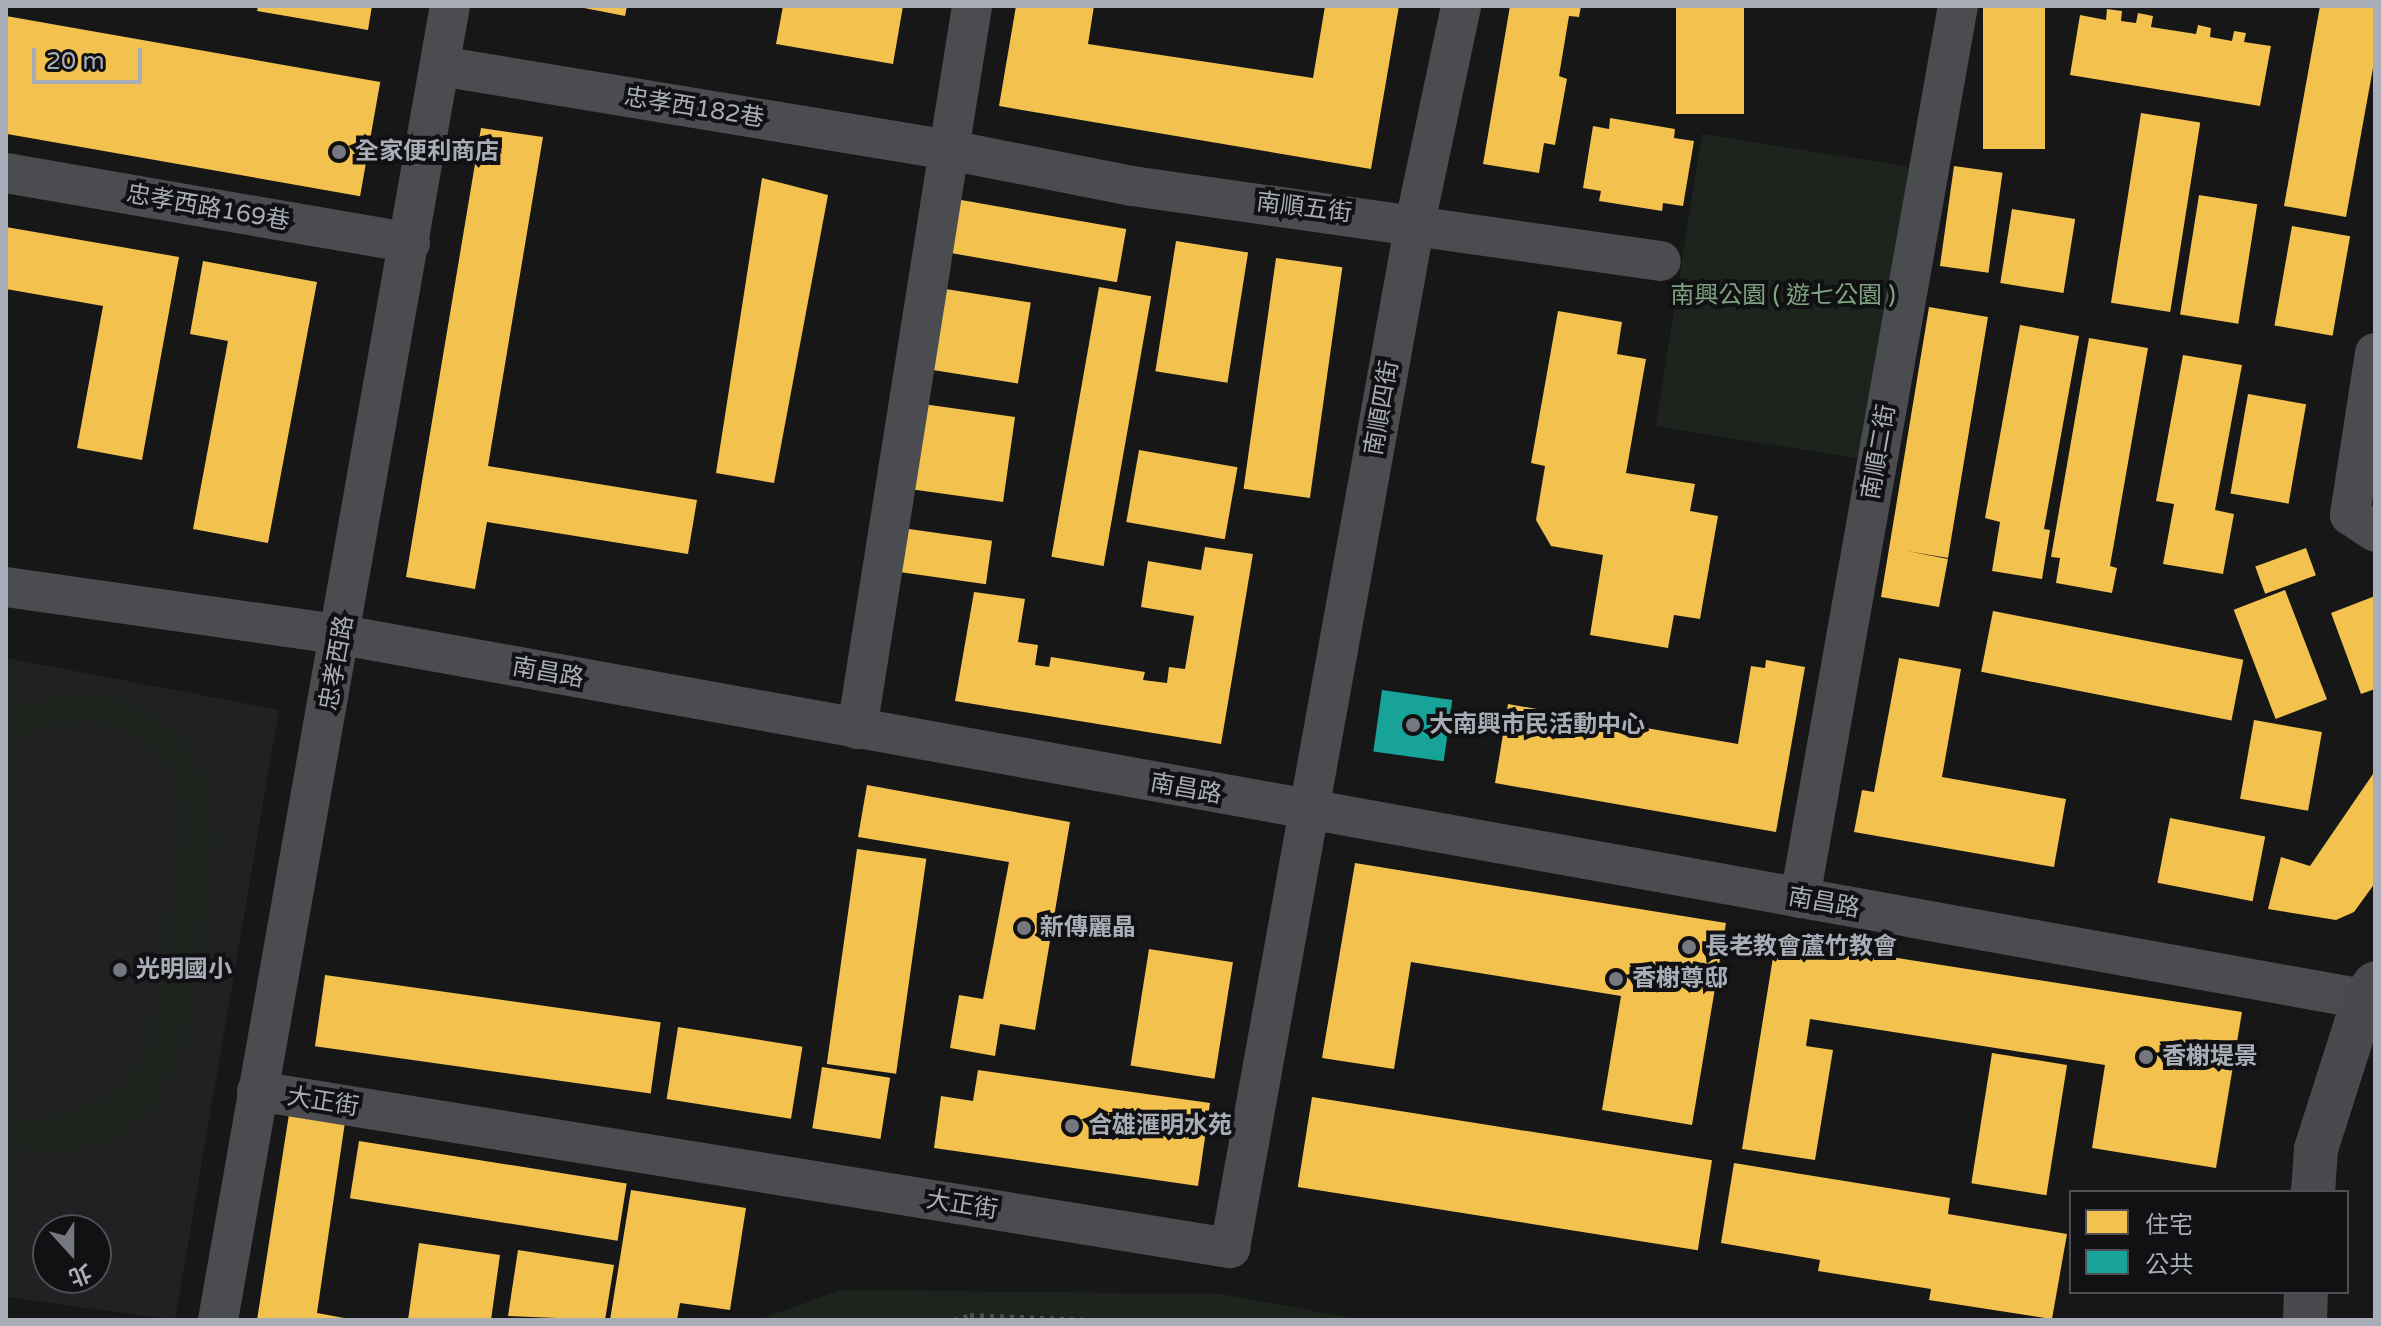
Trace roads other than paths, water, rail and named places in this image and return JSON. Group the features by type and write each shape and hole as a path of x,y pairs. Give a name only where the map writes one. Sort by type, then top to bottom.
{"street":[{"name":"忠孝西路","path":"218,1320 257,1091 342,635 450,6"},
{"path":"857,729 972,6"},
{"name":"南順四街","path":"1310,811 1415,223 1461,6"},
{"name":"南順二街","path":"1800,898 1958,6"},
{"name":"忠孝西182巷","path":"440,66 949,150"},
{"name":"南順五街","path":"949,150 1132,186 1415,223 1661,261"},
{"name":"忠孝西路169巷","path":"6,173 410,243"},
{"path":"2375,353 2350,515 2375,532"},
{"name":"南昌路","path":"6,587 342,635 1800,898 2370,991"},
{"name":"大正街","path":"257,1091 1230,1248 1310,811"},
{"path":"2313,1190 2316,1149 2370,991"},
{"path":"2305,1320 2306,1294"}],"place":[{"name":"全家便利商店","path":"339,152"},
{"name":"大南興市民活動中心","path":"1413,725"},
{"name":"新傳麗晶","path":"1024,928"},
{"name":"長老教會蘆竹教會","path":"1689,947"},
{"name":"光明國小","path":"120,970"},
{"name":"香榭尊邸","path":"1616,979"},
{"name":"香榭堤景","path":"2146,1057"},
{"name":"合雄滙明水苑","path":"1072,1126"}],"park label":[{"name":"南興公園 ( 遊七公園 )","path":"1783,296"}]}
